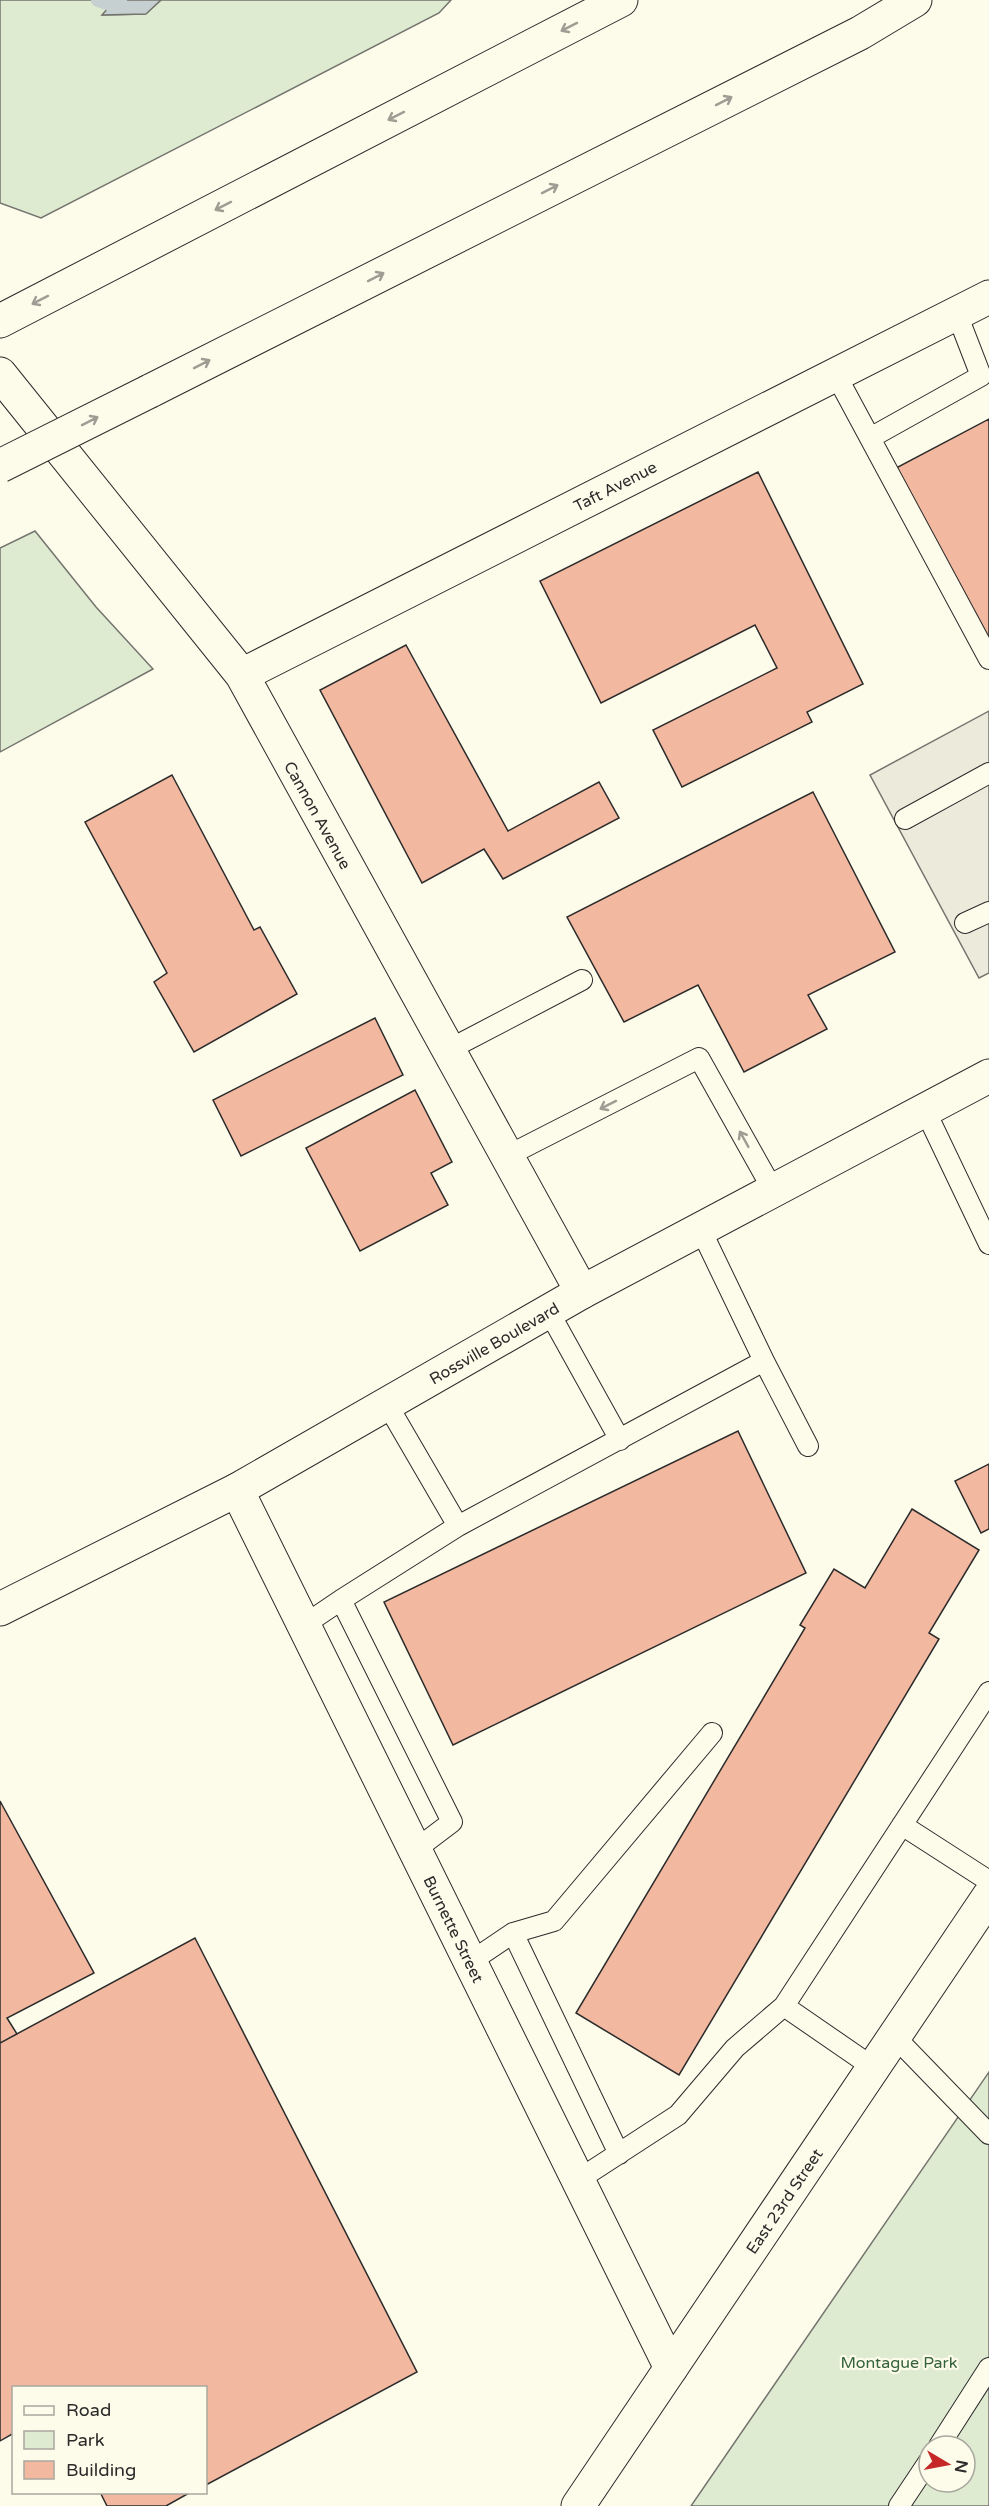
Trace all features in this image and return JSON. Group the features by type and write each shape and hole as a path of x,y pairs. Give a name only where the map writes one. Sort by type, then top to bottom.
{"main road":[{"path":"0,321 621,0"},
{"path":"0,466 860,33 915,0"},
{"name":"Taft Avenue","path":"242,675 989,297"},
{"name":"Cannon Avenue","path":"0,374 242,675 582,1292"},
{"name":"Rossville Boulevard","path":"0,1610 237,1490 582,1292 989,1076"},
{"name":"Burnette Street","path":"237,1490 671,2368"},
{"name":"East 23rd Street","path":"578,2506 989,1896"}],"lane":[{"path":"870,438 981,376 957,314"},
{"path":"836,375 989,659"},
{"path":"905,819 989,773"},
{"path":"965,923 989,912"},
{"path":"448,1050 582,980"},
{"path":"507,1156 699,1058 773,1190"},
{"path":"925,1110 989,1244"},
{"path":"701,1230 808,1446"},
{"path":"549,1312 620,1440"},
{"path":"304,1625 458,1526 764,1361"},
{"path":"387,1404 458,1526"},
{"path":"341,1600 452,1822 415,1850"},
{"path":"578,2180 678,2115 735,2048 784,2006 989,1692"},
{"path":"470,1962 513,1933 554,1921 712,1733"},
{"path":"902,1825 989,1881"},
{"path":"513,1933 619,2154"},
{"path":"784,2006 874,2068"},
{"path":"894,2036 989,2134"},
{"path":"947,2434 989,2368"},
{"path":"900,2506 917,2480"}],"green space":[{"path":"0,0 115,0 103,15 145,14 161,0 451,0 439,13 41,218 0,203"},
{"path":"35,531 96,607 153,669 0,752 0,548"},
{"name":"Montague Park","path":"989,2072 989,2506 691,2506"}],"shaded area":[{"path":"115,0 161,0 146,14 102,15"},
{"path":"989,711 989,973 979,978 870,775"}],"building":[{"path":"989,419 989,648 896,468"},
{"path":"758,472 863,684 807,712 812,722 682,787 653,730 777,668 755,625 601,703 540,581"},
{"path":"406,645 508,831 599,782 619,818 503,879 484,849 422,883 320,690"},
{"path":"172,775 254,930 260,927 297,994 194,1052 154,982 167,973 85,822"},
{"path":"813,792 895,952 808,995 827,1029 744,1072 698,985 624,1022 567,917"},
{"path":"375,1018 403,1075 241,1156 213,1100"},
{"path":"415,1090 452,1162 431,1173 448,1205 360,1251 306,1148"},
{"path":"738,1431 806,1573 453,1745 384,1602"},
{"path":"989,1464 989,1529 981,1533 955,1481"},
{"path":"912,1509 979,1550 929,1633 939,1639 679,2075 576,2013 805,1628 800,1625 834,1569 865,1588"},
{"path":"0,1801 94,1973 7,2018 17,2034 0,2043"},
{"path":"195,1938 417,2372 207,2484 207,2386 12,2386 12,2434 0,2441 0,2043"},
{"path":"101,2494 187,2494 166,2506 107,2506"}],"waterway":[{"path":"98,0 112,5 120,0"}]}
